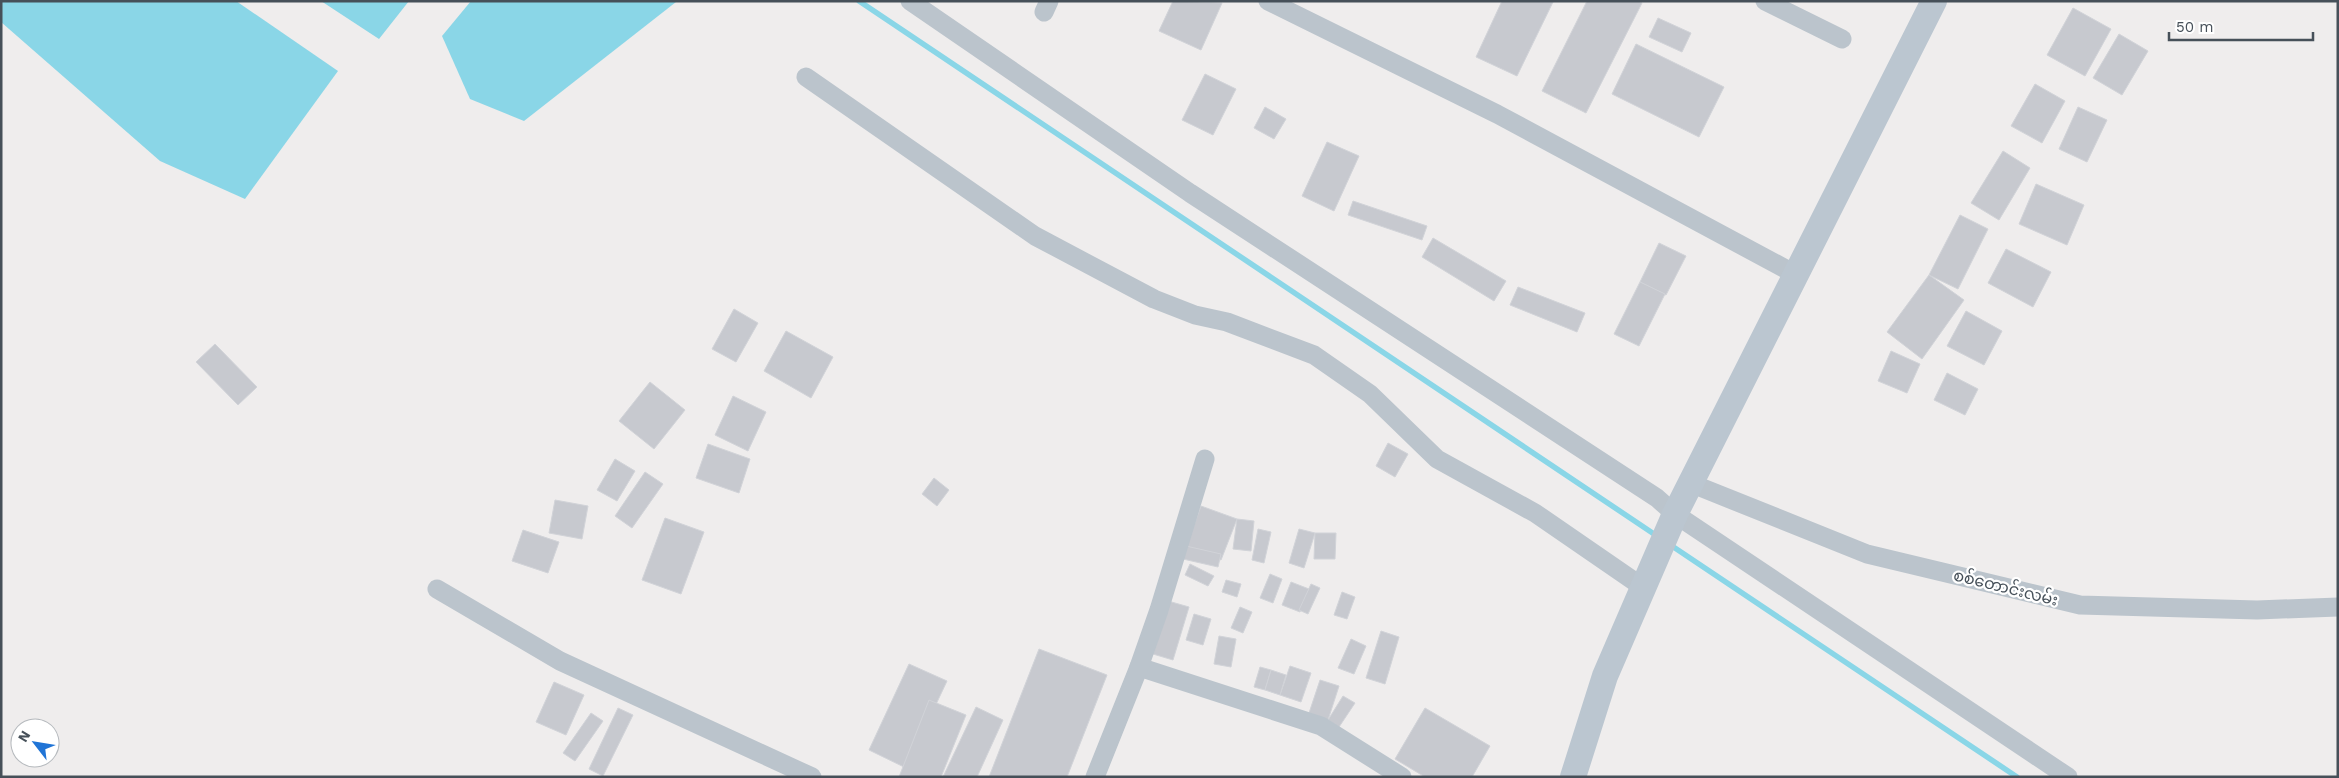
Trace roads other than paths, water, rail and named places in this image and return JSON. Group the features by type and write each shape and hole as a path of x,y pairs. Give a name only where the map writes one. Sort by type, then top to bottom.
{"street":[{"path":"910,1 1190,193 1486,386 1621,477 1657,498 1675,514 2068,777"},
{"path":"1268,1 1498,114 1795,274"},
{"path":"1765,1 1842,39"},
{"path":"1571,772 1605,676 1675,514 1934,1"},
{"path":"806,77 1035,236 1154,299 1195,315 1227,322 1314,355 1370,394 1437,459 1535,512 1644,588"},
{"path":"1095,777 1140,667 1205,460"},
{"name":"စစ်တောင်းလမ်း","path":"1690,483 1867,554 2080,605 2257,610 2338,607"},
{"path":"438,589 560,661 812,777"},
{"path":"1140,667 1321,726 1402,777"}],"water":[{"path":"1,1 236,1 338,71 245,199 160,161 1,22"},
{"path":"321,1 409,1 379,39"},
{"path":"471,1 676,2 524,121 470,99 442,36"}],"waterway":[{"path":"859,1 1657,536"},
{"path":"1669,544 2017,777"}]}
